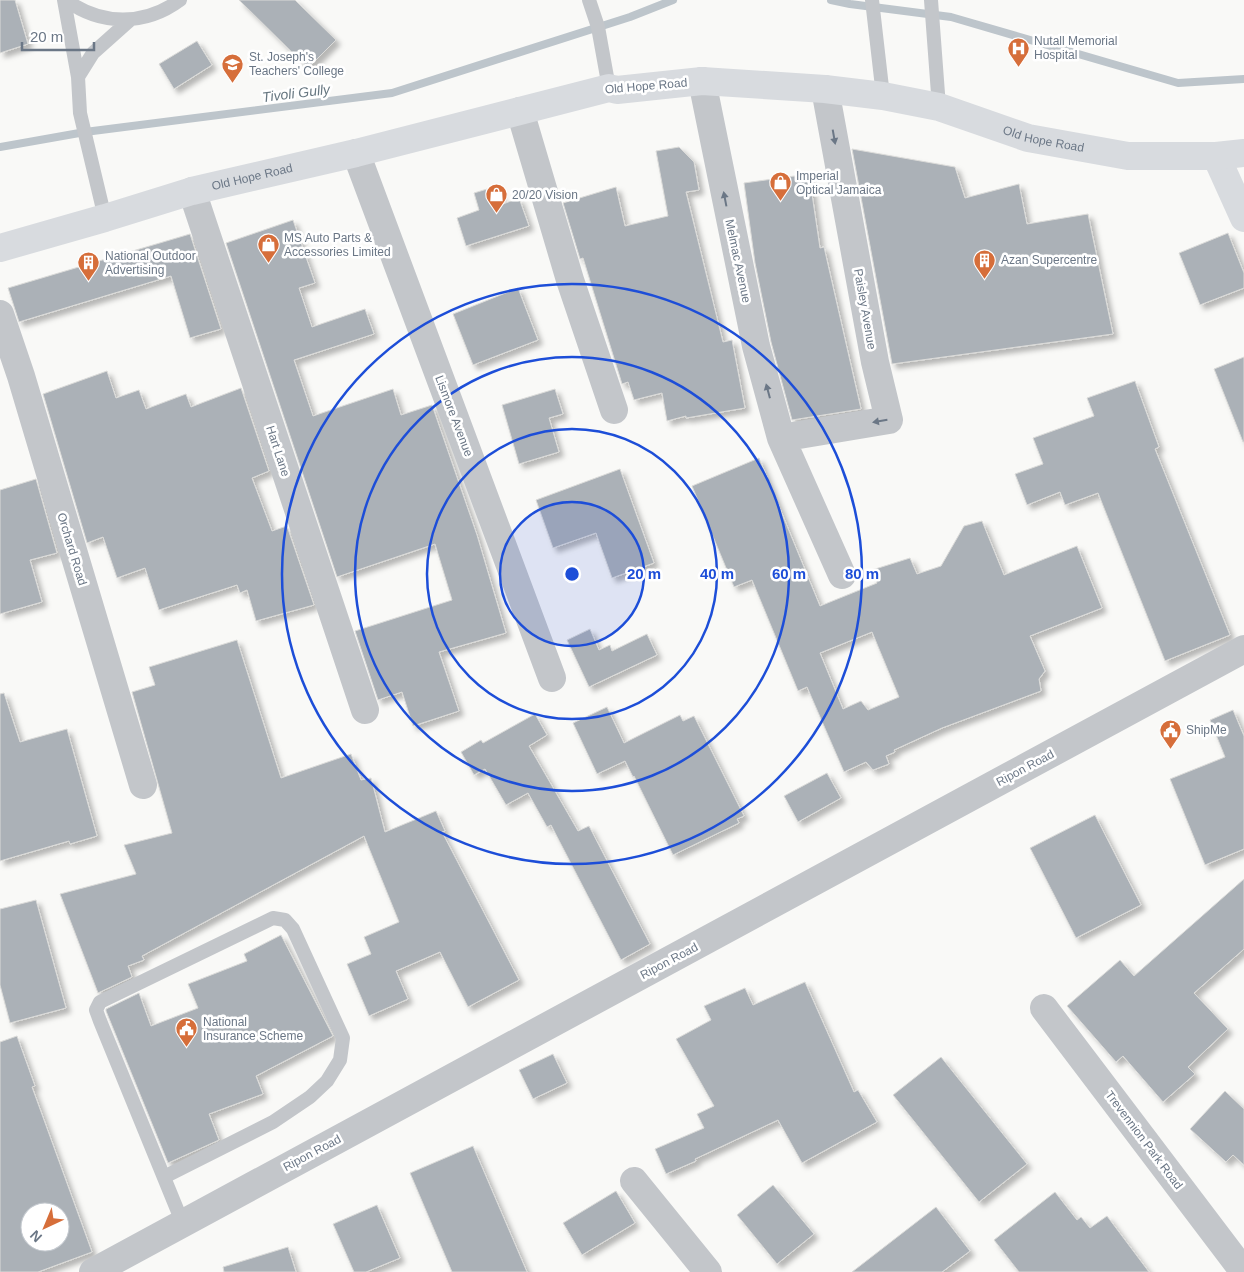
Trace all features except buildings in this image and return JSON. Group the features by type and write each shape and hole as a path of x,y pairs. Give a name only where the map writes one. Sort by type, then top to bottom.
{"main road":[{"name":"Old Hope Road","path":"0,248 192,191 356,153 609,88 617,90 702,81 825,89 883,96 938,107 1028,138 1128,156 1216,156 1244,153"},
{"path":"1216,156 1244,218"}],"street":[{"name":"Melmac Avenue","path":"702,81 756,346 781,438 842,575"},
{"name":"Paisley Avenue","path":"781,438 890,420 875,362 825,89"},
{"path":"520,111 570,280 614,410"},
{"name":"Lismore Avenue","path":"356,153 552,678"},
{"name":"Hart Lane","path":"192,191 365,710"},
{"name":"Orchard Road","path":"0,314 21,376 143,786"},
{"name":"Ripon Road","path":"93,1272 1244,649"},
{"name":"Trevennion Park Road","path":"1044,1008 1244,1272"},
{"path":"634,1181 708,1272"}],"lane":[{"path":"65,0 94,16 112,20 130,20 147,17 164,10 180,0"},
{"path":"65,0 78,77 80,113 105,218"},
{"path":"589,0 598,27 609,88"},
{"path":"872,0 883,96"},
{"path":"931,0 938,107"},
{"path":"78,77 93,53 130,20"},
{"path":"164,1177 273,1122 310,1097 327,1081 340,1060 343,1038 293,929 285,920 273,918 100,1002 96,1010 182,1224"}],"waterway":[{"name":"Tivoli Gully","path":"0,147 85,132 392,93 630,17 673,0"},
{"name":"Tivoli Gully","path":"831,0 951,17 1178,83 1244,79"}],"place":[{"name":"Nutall Memorial Hospital","path":"1018,67"},
{"name":"St. Joseph's Teachers' College","path":"233,83"},
{"name":"Imperial Optical Jamaica","path":"780,202"},
{"name":"20/20 Vision","path":"496,214"},
{"name":"MS Auto Parts & Accessories Limited","path":"268,264"},
{"name":"Azan Supercentre","path":"985,279"},
{"name":"National Outdoor Advertising","path":"89,282"},
{"name":"ShipMe","path":"1170,749"},
{"name":"National Insurance Scheme","path":"187,1048"}]}
